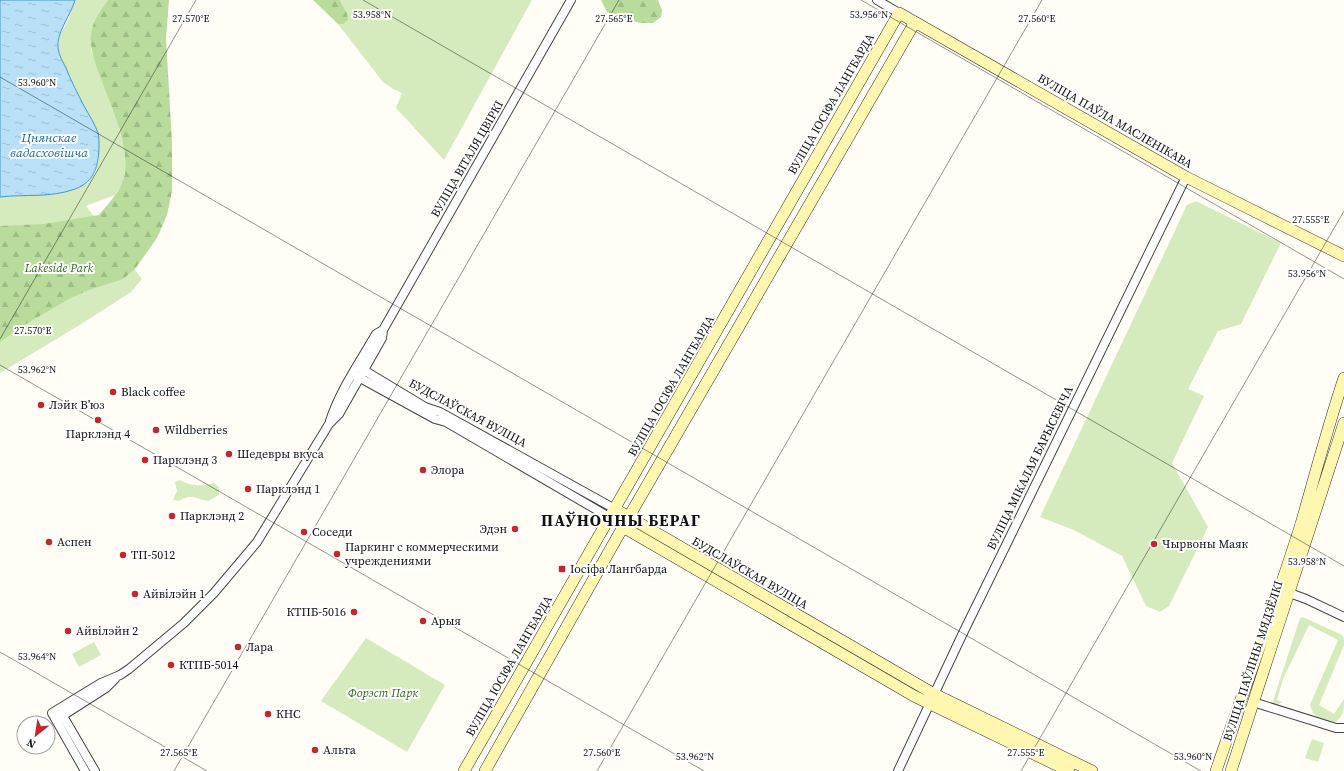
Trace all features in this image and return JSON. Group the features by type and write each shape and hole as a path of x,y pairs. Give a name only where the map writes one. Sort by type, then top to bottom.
{"street":[{"name":"ВУЛІЦА ВІТАЛЯ ЦВІРКІ","path":"59,715 101,683 120,674 144,658 184,623 238,566 257,542 329,424 334,410 358,372 376,334 383,330 571,0"},
{"name":"ВУЛІЦА ПАЎЛА МАСЛЕНІКАВА","path":"877,0 1186,177 1344,256"},
{"name":"ВУЛІЦА ІОСІФА ЛАНГБАРДА","path":"464,771 899,13"},
{"path":"485,771 626,522 915,22"},
{"name":"ВУЛІЦА МІКАЛАЯ БАРЫСЕВІЧА","path":"898,771 963,633 1186,177"},
{"name":"БУДСЛАЎСКАЯ ВУЛІЦА","path":"358,372 426,407 440,412 626,522 932,699 1069,771"},
{"name":"ВУЛІЦА ПАЎЛІНЫ МЯДЗЁЛКІ","path":"1231,771 1254,702 1327,430 1344,378"},
{"name":"ВУЛІЦА ПАЎЛІНЫ МЯДЗЁЛКІ","path":"1216,771 1284,591 1344,422"},
{"path":"1284,591 1344,617"},
{"name":"БУДСЛАЎСКАЯ ВУЛІЦА","path":"932,699 1092,771"},
{"path":"1254,702 1336,728 1344,728"},
{"path":"59,715 85,771"},
{"path":"59,715 94,771"}],"green space":[{"name":"Lakeside Park","path":"75,0 108,0 95,21 91,50 114,109 124,148 126,166 123,182 115,195 86,206 142,279 131,292 0,373 0,197 57,194 87,183 95,173 99,159 98,134 74,87 58,47 60,35 69,18"},
{"path":"108,0 169,0 166,38 172,142 172,191 167,215 157,238 135,269 123,279 86,291 69,299 26,324 0,342 0,226 44,224 99,215 115,196 122,183 125,171 123,142 93,56 91,45 91,35 94,22"},
{"path":"313,0 340,0 347,13 348,20 343,24 338,24"},
{"path":"340,0 532,0 444,160 396,108 402,93 383,82 338,24 343,24 347,13"},
{"path":"601,0 658,0 662,10 661,17 653,23 641,23 622,19 607,12"},
{"path":"1196,201 1281,243 1241,324 1218,331 1188,389 1204,396 1172,463 1208,527 1169,606 1160,612 1146,606 1122,556 1074,530 1040,517 1187,205"},
{"path":"180,480 189,484 197,485 214,483 219,487 219,495 208,501 190,497 179,501 173,500 177,491 175,482"},
{"path":"1303,617 1342,635 1344,639 1344,645 1319,705 1334,714 1344,699 1343,712 1341,717 1336,722 1319,719 1314,715 1310,705 1338,640 1309,625 1283,679 1277,700 1282,702 1278,705 1272,704 1300,618"},
{"name":"Форэст Парк","path":"366,638 445,685 407,752 321,701"},
{"path":"94,642 101,655 79,667 72,654"},
{"path":"1312,739 1324,743 1318,762 1305,758"}],"water":[{"name":"Цнянскае вадасховішча","path":"0,0 75,0 61,30 58,48 72,83 97,130 99,145 97,165 94,172 87,182 75,189 57,194 0,197"}],"place":[{"name":"Black coffee","path":"113,392"},
{"name":"Лэйк В’юз","path":"41,405"},
{"name":"Парклэнд 4","path":"98,420"},
{"name":"Wildberries","path":"156,430"},
{"name":"Шедевры вкуса","path":"229,454"},
{"name":"Парклэнд 3","path":"145,460"},
{"name":"Элора","path":"423,470"},
{"name":"Парклэнд 1","path":"248,489"},
{"name":"Парклэнд 2","path":"172,516"},
{"name":"Эдэн","path":"515,529"},
{"name":"Соседи","path":"304,532"},
{"name":"Аспен","path":"49,542"},
{"name":"Чырвоны Маяк","path":"1154,544"},
{"name":"Паркинг с коммерческими учреждениями","path":"337,554"},
{"name":"ТП-5012","path":"123,555"},
{"name":"Іосіфа Лангбарда","path":"562,569"},
{"name":"Айвілэйн 1","path":"135,594"},
{"name":"КТПБ-5016","path":"354,612"},
{"name":"Арыя","path":"423,621"},
{"name":"Айвілэйн 2","path":"68,631"},
{"name":"Лара","path":"238,647"},
{"name":"КТПБ-5014","path":"171,665"},
{"name":"КНС","path":"268,714"},
{"name":"Альта","path":"315,750"}],"district":[{"name":"ПАЎНОЧНЫ БЕРАГ","path":"621,520"}]}
